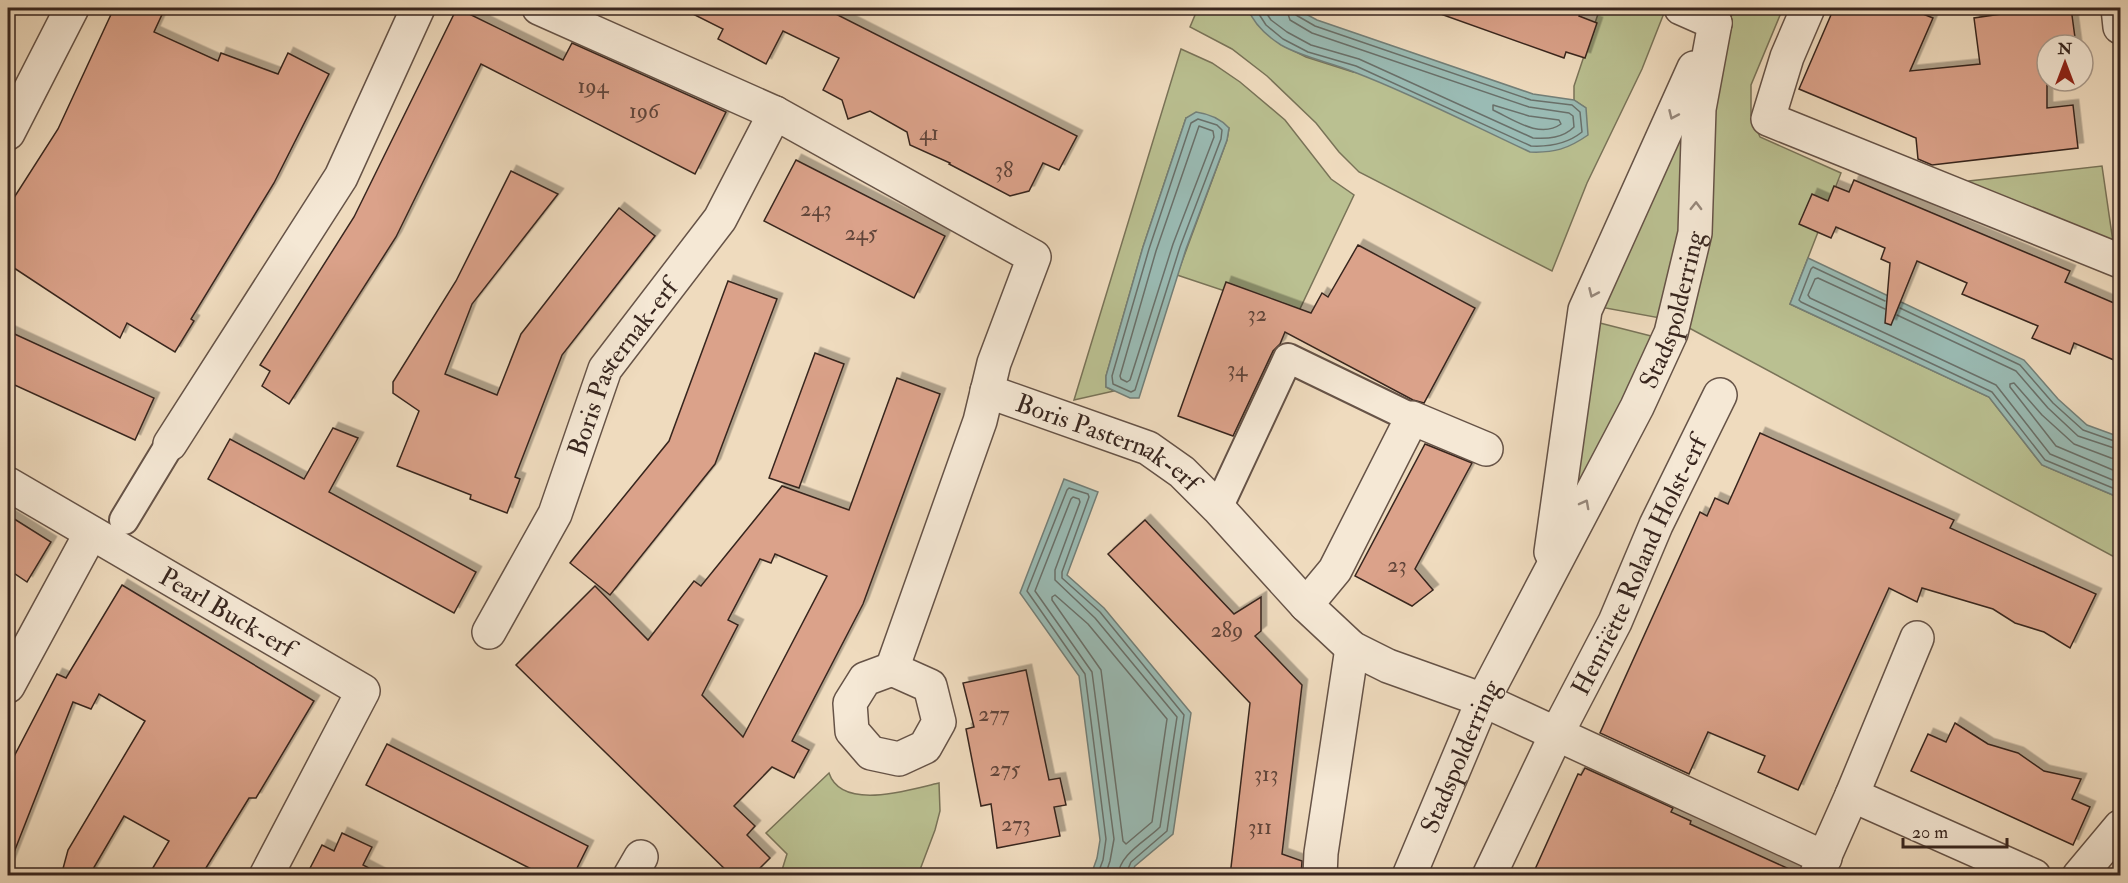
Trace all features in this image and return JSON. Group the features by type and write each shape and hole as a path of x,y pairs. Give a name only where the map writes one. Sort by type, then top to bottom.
{"street":[{"path":"8,133 72,8"},
{"path":"124,520 341,177 418,8"},
{"name":"Boris Pasternak-erf","path":"539,8 775,113 1034,256 994,363 980,421 892,669"},
{"path":"1681,8 1718,15"},
{"path":"1808,8 1787,57 1768,118 2121,261"},
{"path":"2118,8 2121,27"},
{"name":"Stadspolderring","path":"1548,574 1586,310 1718,15"},
{"name":"Stadspolderring","path":"1409,876 1483,700 1636,407 1671,333 1695,233 1699,109 1718,15"},
{"name":"Boris Pasternak-erf","path":"489,632 555,514 605,369 720,219 775,113"},
{"name":"Boris Pasternak-erf","path":"1218,508 1288,358 1412,418 1486,449"},
{"name":"Boris Pasternak-erf","path":"987,391 1148,448 1182,472 1306,605 1352,648 1388,666 1483,700"},
{"name":"Henriëtte Roland Holst-erf","path":"1489,876 1556,735 1615,622 1656,525 1720,394"},
{"path":"1306,605 1335,570 1412,418"},
{"name":"Pearl Buck-erf","path":"8,484 363,691 266,876"},
{"path":"8,686 91,533"},
{"path":"1483,700 1820,867 1917,638"},
{"path":"1320,876 1352,648"},
{"path":"1852,795 2034,876"},
{"path":"2079,876 2121,827"}],"green space":[{"path":"1198,8 1248,8 1250,14 1280,44 1306,57 1353,72 1586,108 1574,100 1574,86 1600,8 1666,8 1642,69 1587,183 1552,271 1359,172 1339,152 1316,123 1267,76 1232,49 1190,27"},
{"path":"1734,8 1783,8 1751,85 1751,115 1760,137 1841,173 1790,304 1989,397 2042,465 2120,498 2120,560 1678,322 1707,91"},
{"path":"1181,49 1212,63 1240,82 1285,120 1331,179 1354,195 1297,315 1177,275 1227,140 1229,128 1186,118 1143,247 1106,376 1106,387 1114,391 1074,400"},
{"path":"1688,111 1678,263 1660,318 1600,307"},
{"path":"2102,166 2113,242 1970,194 1969,181"},
{"path":"1592,321 1659,338 1559,535"},
{"path":"829,773 836,785 848,792 862,795 895,793 939,783 940,811 918,875 776,875 782,870 787,854 766,833"}],"water":[{"path":"1248,8 1295,8 1317,20 1533,94 1574,100 1586,108 1588,135 1561,149 1530,152 1399,90 1281,45 1261,29"},
{"path":"1196,112 1214,117 1226,125 1229,128 1227,140 1186,249 1139,398 1130,398 1106,387 1106,376 1143,247 1186,118"},
{"path":"1808,258 2024,360 2058,399 2087,425 2120,437 2120,498 2042,465 1989,397 1790,304"},
{"path":"1064,479 1098,492 1067,575 1104,608 1191,713 1173,834 1135,866 1130,875 1091,875 1100,840 1079,676 1020,593"}],"building":[{"path":"114,8 165,8 154,32 218,61 221,53 278,74 288,53 329,74 274,183 191,319 194,321 175,352 127,323 120,338 8,264 8,207 58,129"},
{"path":"457,8 563,60 572,43 726,112 695,174 481,64 396,237 289,404 262,386 270,371 260,365 354,217"},
{"path":"681,8 824,8 1077,136 1059,170 1043,163 1029,191 1010,196 950,163 910,145 907,132 870,111 848,119 842,100 823,90 839,58 783,31 766,64 718,39 723,29"},
{"path":"1436,8 1566,8 1597,23 1585,58 1566,52 1564,58 1435,12"},
{"path":"1834,8 1908,8 1933,18 1910,71 1980,64 1974,18 2028,10 2028,8 2071,8 2074,33 2035,33 2035,93 2047,93 2047,108 2073,105 2078,148 1932,165 1918,159 1916,138 1799,89"},
{"path":"796,160 945,236 914,298 764,221"},
{"path":"511,171 558,194 472,304 445,374 497,395 521,334 619,208 655,236 562,355 515,477 520,479 507,513 470,499 471,495 397,466 419,411 393,393 393,382 456,281"},
{"path":"1854,180 2070,271 2065,282 2121,306 2121,363 2074,343 2070,354 2032,338 2038,326 1962,294 1967,283 1917,261 1891,325 1885,323 1890,263 1881,259 1885,248 1836,227 1831,238 1799,224 1812,194 1828,201 1834,186 1849,192"},
{"path":"1358,245 1475,308 1424,403 1413,400 1285,332 1280,344 1273,351 1233,436 1178,416 1226,282 1311,313 1322,293 1328,297"},
{"path":"728,281 777,299 747,379 715,464 610,595 570,563 669,441"},
{"path":"8,331 154,398 135,440 8,382"},
{"path":"815,353 844,364 799,488 769,478"},
{"path":"897,378 940,394 863,604 792,741 809,750 794,778 772,767 734,806 755,826 747,835 770,858 752,876 732,876 516,665 595,586 648,640 694,581 701,586 782,486 849,510","holes":["775,554 827,576 743,737 702,695 738,625 728,620 760,559 771,563"]},
{"path":"333,428 358,438 329,492 476,572 454,613 208,479 230,439 304,479"},
{"path":"1760,433 1954,520 1950,528 2096,594 2070,648 2044,632 2015,623 1993,609 1922,588 1917,602 1889,588 1798,790 1758,772 1765,756 1708,732 1689,774 1600,733 1700,512 1707,516 1715,498 1728,504"},
{"path":"1425,444 1472,463 1415,569 1433,590 1412,606 1355,576"},
{"path":"8,515 51,542 27,582 8,569"},
{"path":"1145,520 1234,614 1261,597 1261,631 1255,636 1302,685 1282,854 1302,861 1301,876 1230,876 1250,703 1108,554"},
{"path":"122,585 314,701 256,798 249,798 201,876 148,876 169,841 124,816 89,876 61,876 68,850 145,721 99,694 91,709 73,702 8,865 8,768 57,674 66,678"},
{"path":"1026,670 1049,780 1060,778 1066,805 1054,807 1060,836 997,848 991,804 981,806 966,729 974,727 963,683"},
{"path":"1955,723 1988,744 2018,753 2044,771 2081,779 2072,799 2090,807 2073,845 1911,771 1928,734 1946,742"},
{"path":"387,744 588,846 573,876 545,876 366,785"},
{"path":"1585,768 1673,808 1671,812 1691,821 1690,824 1798,873 1798,876 1532,876 1578,774 1581,775"},
{"path":"342,833 372,847 363,865 384,876 306,876 322,845 334,851"}]}
